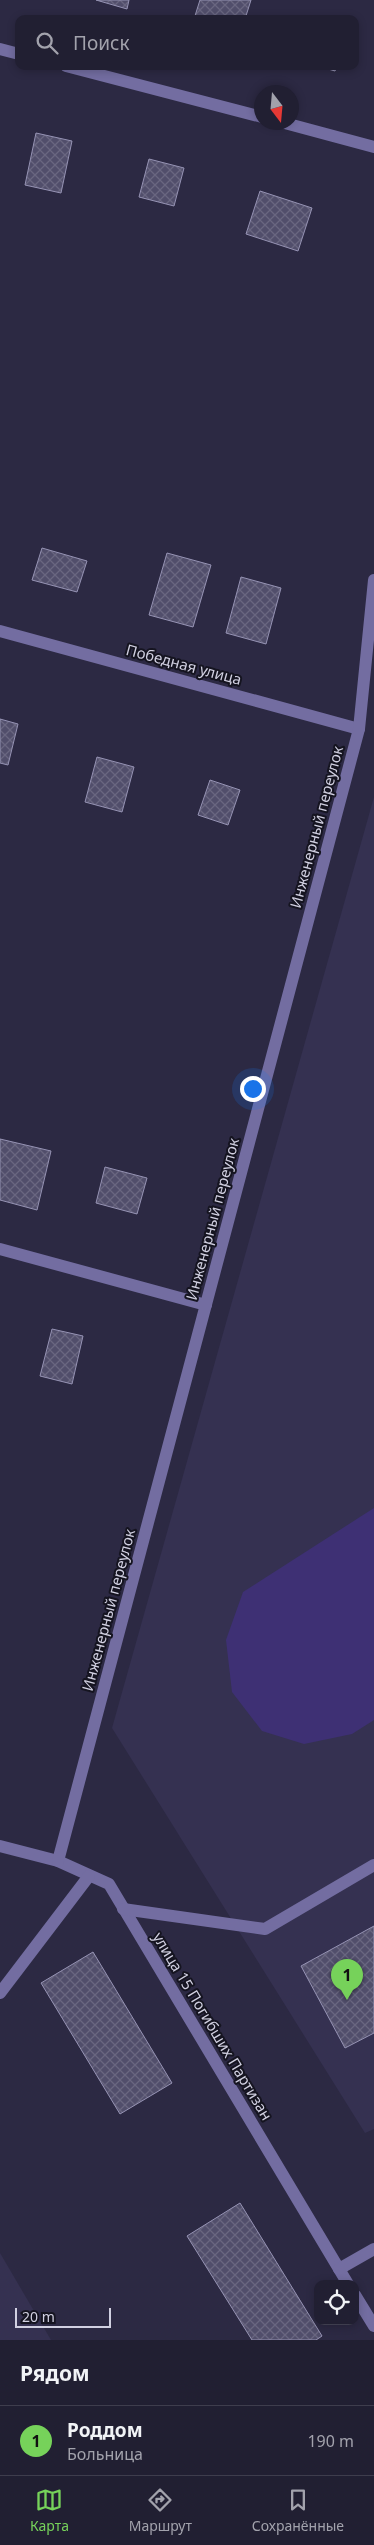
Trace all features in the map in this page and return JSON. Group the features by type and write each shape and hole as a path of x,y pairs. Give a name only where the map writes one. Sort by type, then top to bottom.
{"street":[{"path":"0,49 15,53"},
{"path":"81,70 254,116"},
{"path":"299,127 374,147"},
{"name":"Инженерный переулок","path":"58,1861 359,729 374,580"},
{"name":"Победная улица","path":"0,631 359,729"},
{"path":"0,1249 206,1305"},
{"name":"улица 15 Погибших Партизан","path":"0,1846 58,1861 108,1884 346,2280"},
{"path":"123,1909 265,1929 374,1865"},
{"path":"0,1993 89,1876"},
{"path":"339,2269 374,2249"},
{"path":"359,2302 374,2326"}],"shaded area":[{"path":"374,797 374,2129 365,2133 112,1728"},
{"path":"374,1508 374,1720 352,1734 304,1744 262,1731 232,1692 226,1640 243,1592"},
{"path":"0,2253 51,2340 0,2340"}],"building":[{"path":"96,0 129,0 127,9"},
{"path":"200,0 251,0 246,15 195,15"},
{"path":"36,133 72,141 61,193 25,185"},
{"path":"149,159 184,168 174,206 139,197"},
{"path":"260,191 312,208 298,251 246,234"},
{"path":"42,548 87,561 77,592 32,580"},
{"path":"167,553 211,565 193,627 149,615"},
{"path":"241,577 281,588 266,644 226,633"},
{"path":"0,719 18,724 8,765 0,763"},
{"path":"97,757 134,767 122,812 85,802"},
{"path":"210,780 240,790 228,825 198,815"},
{"path":"0,1139 51,1151 37,1210 0,1200"},
{"path":"105,1167 147,1178 137,1214 96,1203"},
{"path":"52,1329 83,1336 72,1384 40,1376"},
{"path":"374,1926 374,2033 345,2048 301,1966"},
{"path":"93,1952 172,2083 120,2114 41,1983"},
{"path":"240,2203 322,2336 316,2340 252,2340 187,2236"}],"place":[{"name":"Роддом","path":"347,2000"}]}
